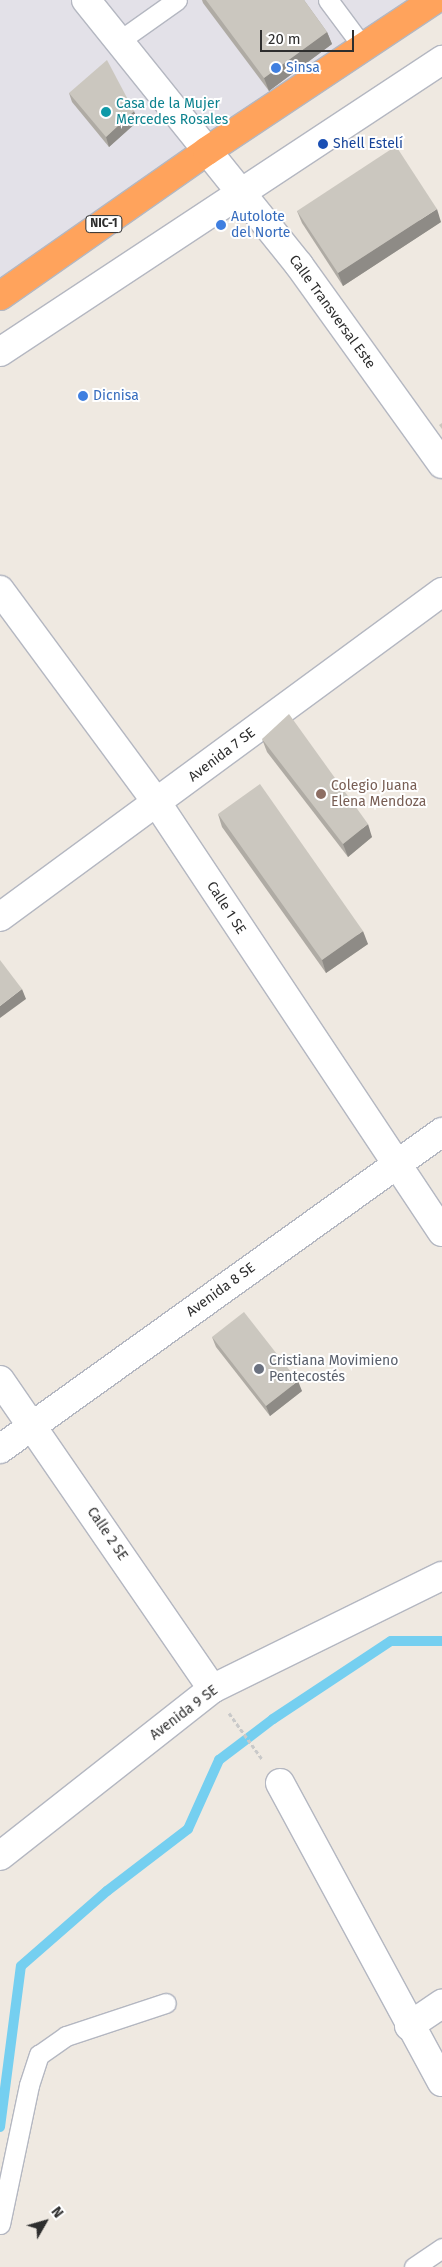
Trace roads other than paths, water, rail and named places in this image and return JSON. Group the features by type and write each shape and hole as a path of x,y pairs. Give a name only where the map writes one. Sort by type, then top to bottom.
{"highway":[{"name":"NIC-1","path":"0,296 207,152 434,0"}],"street":[{"name":"Calle Transversal Este","path":"86,0 239,194 299,265 442,464"},
{"path":"0,352 442,60"},
{"name":"Calle 1 SE","path":"0,590 157,803 395,1166 442,1232"},
{"name":"Avenida 7 SE","path":"0,917 442,592"},
{"name":"Avenida 8 SE","path":"0,1449 32,1424 442,1132"},
{"name":"Calle 2 SE","path":"0,1380 212,1689"},
{"name":"Avenida 9 SE","path":"0,1856 212,1689 442,1576"},
{"path":"280,1783 442,2082"},
{"path":"410,2026 442,2004"}],"lane":[{"path":"119,41 177,0"},
{"path":"328,0 363,47"},
{"path":"0,2224 29,2085 39,2054 66,2036 166,2004"},
{"path":"414,2267 442,2248"}],"waterway":[{"path":"0,2127 21,1966 107,1891 188,1829 219,1760 273,1719 391,1641 442,1641"}],"place":[{"name":"Sinsa","path":"276,68"},
{"name":"Casa de la Mujer Mercedes Rosales","path":"106,112"},
{"name":"Shell Estelí","path":"323,144"},
{"name":"Autolote del Norte","path":"221,225"},
{"name":"Dicnisa","path":"83,396"},
{"name":"Colegio Juana Elena Mendoza","path":"321,794"},
{"name":"Cristiana Movimieno Pentecostés","path":"259,1369"}]}
